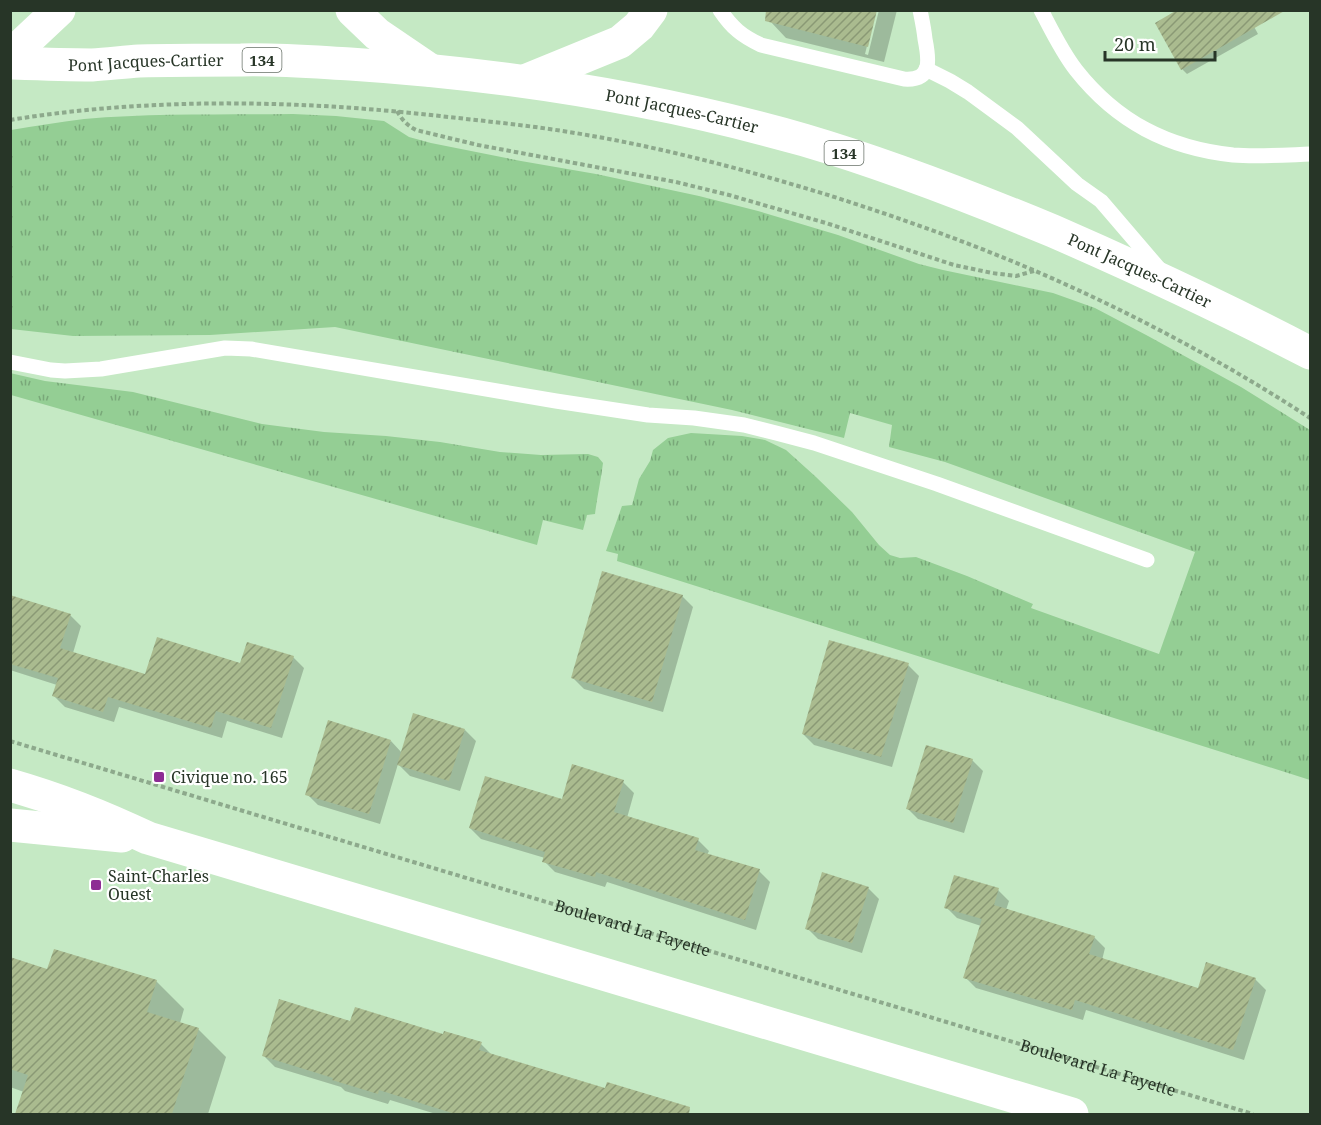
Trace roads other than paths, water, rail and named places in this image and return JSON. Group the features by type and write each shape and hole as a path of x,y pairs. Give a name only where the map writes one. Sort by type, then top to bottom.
{"main road":[{"path":"10,56 59,10"},
{"path":"352,10 377,34 431,70"},
{"path":"526,81 620,42 639,26 651,10"},
{"name":"Pont Jacques-Cartier","path":"10,63 92,64 245,59 351,64 526,81 645,101 722,119 834,150 963,194 1173,284 1311,353"},
{"path":"10,785 88,810 148,838 1072,1114"},
{"path":"10,825 148,838"}],"lane":[{"path":"720,10 741,34 761,45 904,79 917,78 926,69 928,63 920,10"},
{"path":"1041,10 1075,69 1101,98 1113,109 1157,136 1183,146 1235,155 1311,154"},
{"path":"926,69 950,81 991,108 1017,128 1077,184 1101,201 1173,284"},
{"path":"10,362 51,370 82,371 225,348 251,349 556,401 648,415 744,425 814,443 937,484 1148,560"}],"place":[{"name":"Civique no. 165","path":"159,777"},
{"name":"Saint-Charles Ouest","path":"96,885"}]}
